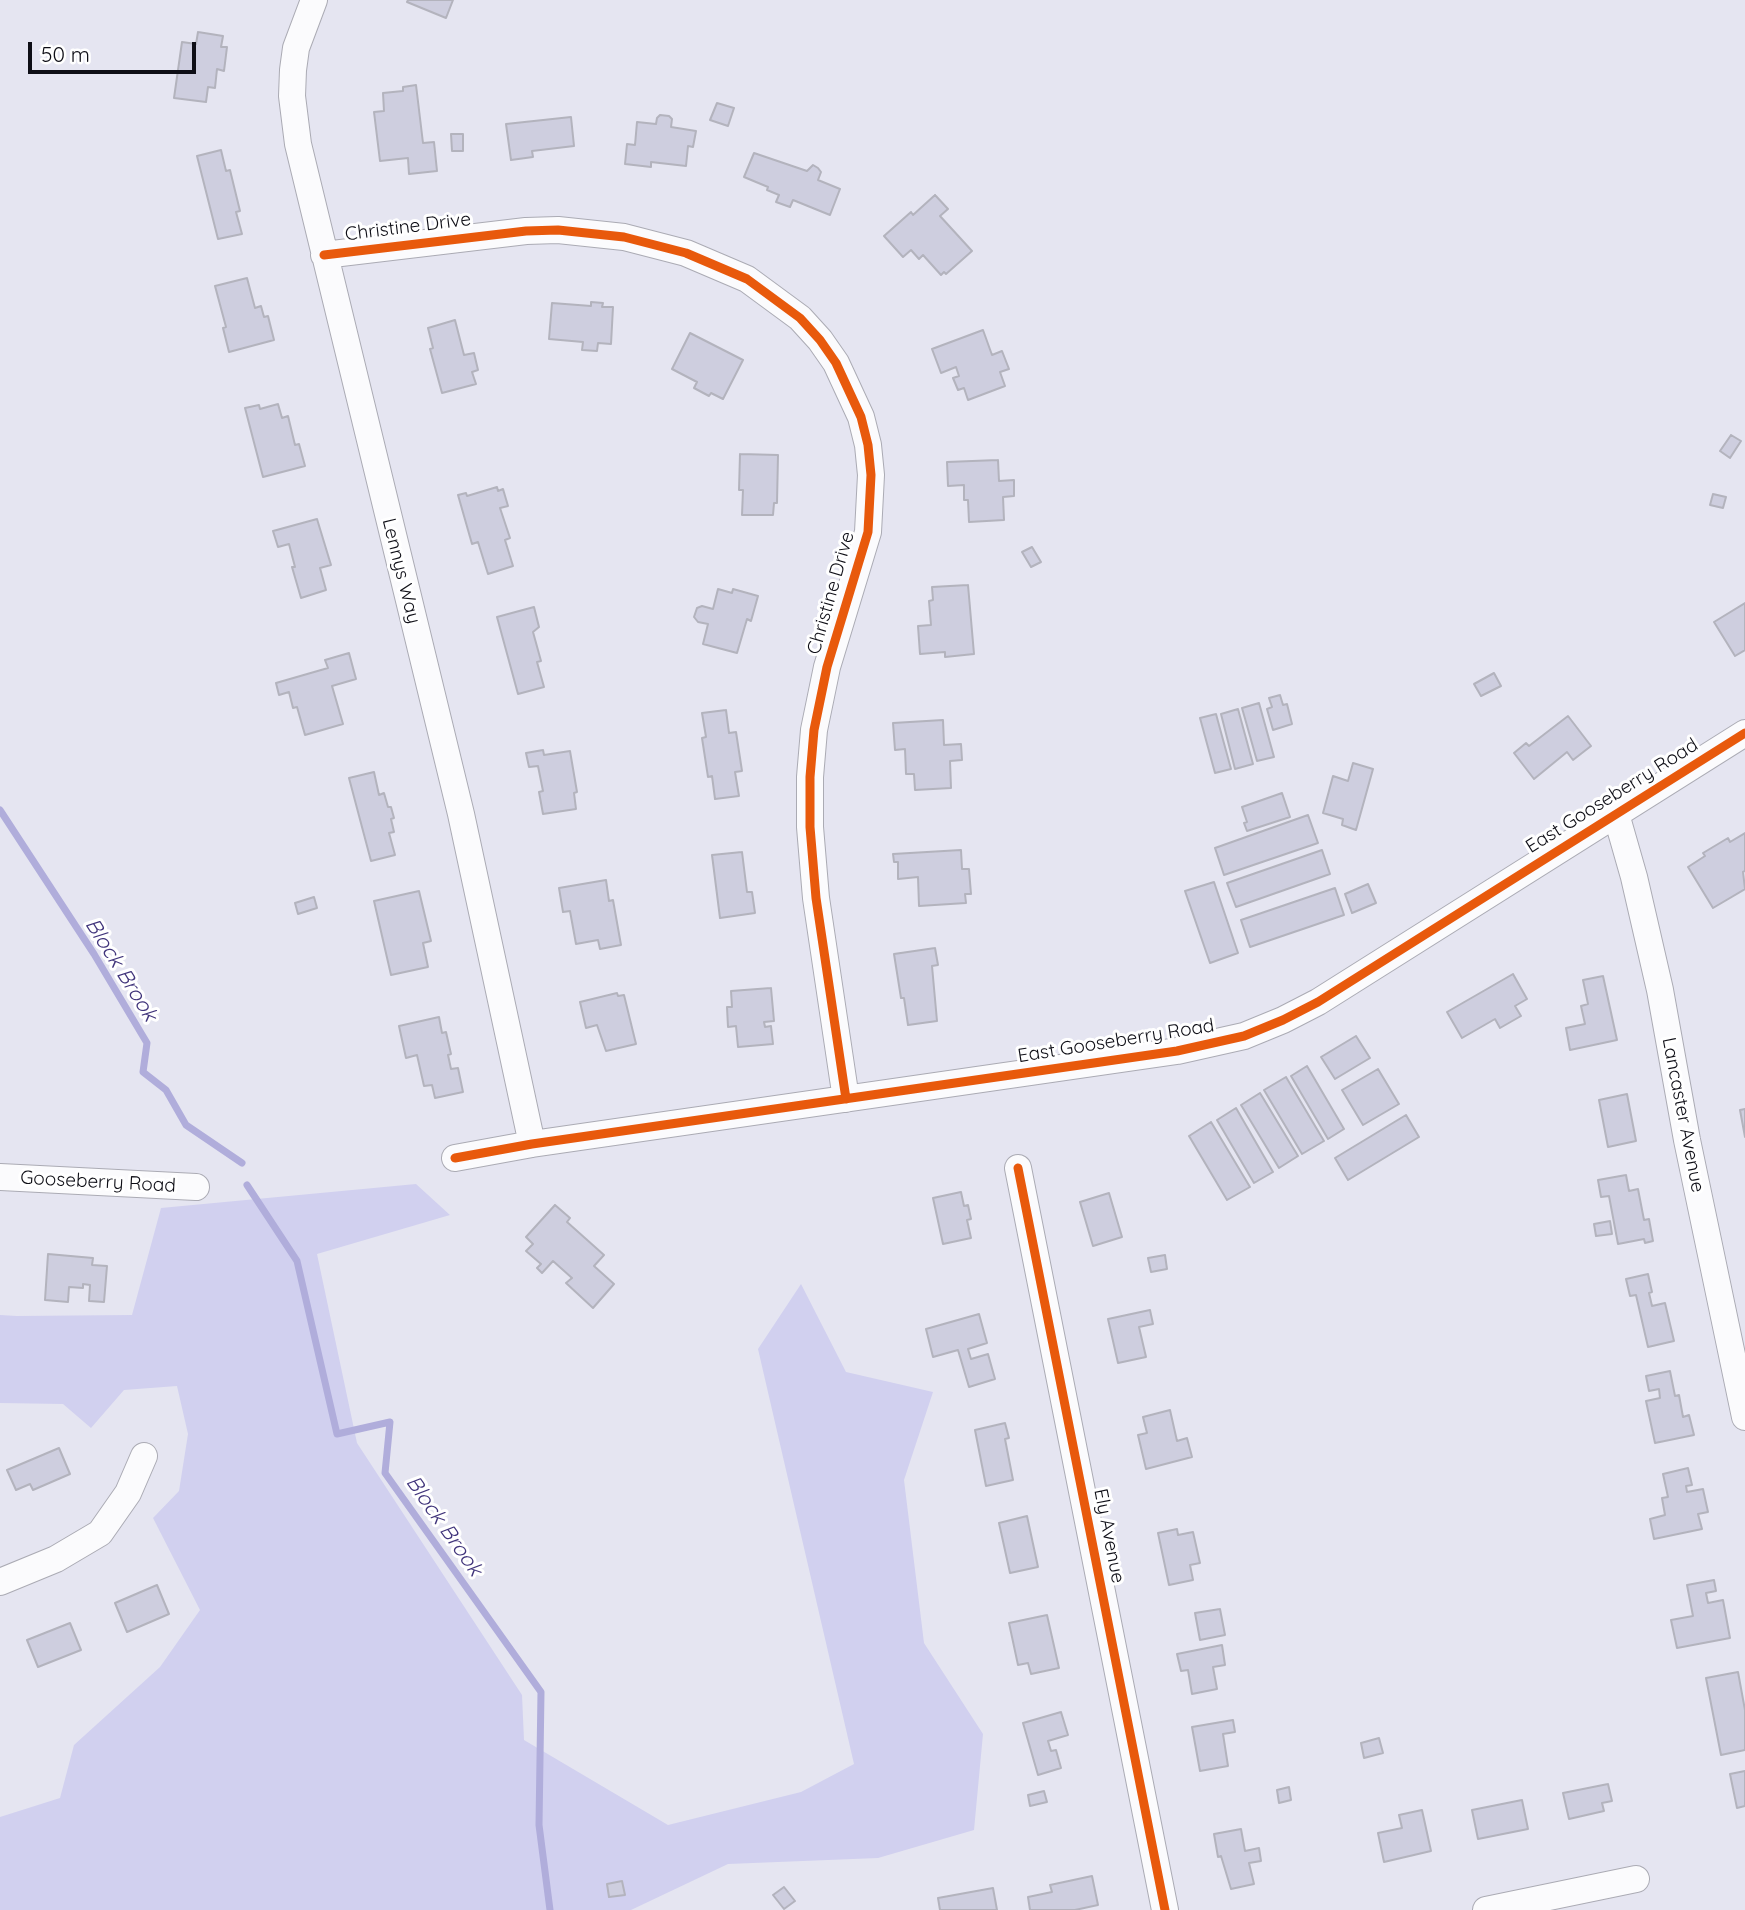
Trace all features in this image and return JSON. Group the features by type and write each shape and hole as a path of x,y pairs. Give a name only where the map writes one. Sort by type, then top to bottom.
{"street":[{"name":"Lennys Way","path":"314,0 296,48 292,96 298,144 461,814 532,1144"},
{"name":"Christine Drive","path":"324,255 526,231 558,230 624,237 687,253 747,279 800,318 836,363 861,417 868,445 871,475 868,532 825,678 814,730 810,776 810,827 815,886 846,1099"},
{"name":"East Gooseberry Road","path":"455,1158 532,1144 1177,1051 1222,1042 1263,1029 1318,1002 1745,733"},
{"name":"Lancaster Avenue","path":"1616,814 1637,889 1660,990 1687,1140 1745,1417"},
{"name":"Ely Avenue","path":"1018,1168 1165,1910"},
{"name":"Gooseberry Road","path":"0,1177 196,1187"},
{"path":"0,1582 56,1559 100,1533 128,1493 144,1456"},
{"path":"1486,1910 1636,1879"}],"shaded area":[{"path":"416,1184 450,1215 317,1254 357,1443 522,1695 524,1740 668,1825 801,1792 854,1764 758,1349 801,1284 846,1372 933,1392 904,1480 924,1643 983,1734 974,1830 878,1858 728,1864 631,1910 0,1910 0,1817 60,1798 74,1745 160,1667 200,1610 153,1518 179,1491 188,1434 177,1386 124,1390 91,1428 63,1404 0,1403 0,1315 132,1315 161,1208"}],"building":[{"path":"453,0 446,18 407,2"},
{"path":"198,32 223,36 221,47 227,47 224,71 217,69 215,88 208,87 206,102 174,98 182,42 196,44"},
{"path":"416,85 423,143 434,142 437,171 409,174 408,158 380,161 374,112 384,111 383,93 403,91 403,87"},
{"path":"717,103 734,108 728,126 710,120"},
{"path":"660,115 672,119 671,127 696,131 693,147 688,146 686,166 651,162 651,167 625,164 627,144 635,145 637,122 656,124"},
{"path":"571,117 574,146 532,151 533,157 511,160 506,124"},
{"path":"451,134 463,134 463,151 452,151"},
{"path":"221,150 226,171 230,170 240,211 236,212 242,234 218,239 197,156"},
{"path":"754,153 807,171 813,165 818,168 821,172 818,180 840,189 830,215 793,200 790,207 776,202 779,195 744,177"},
{"path":"935,195 948,209 940,216 972,251 946,274 944,272 941,275 923,255 919,259 911,250 903,257 884,236"},
{"path":"247,278 255,308 261,306 264,317 268,316 274,340 229,352 223,328 226,327 215,286"},
{"path":"591,302 603,303 602,307 613,307 611,344 598,343 597,351 582,350 583,342 549,339 552,303 591,306"},
{"path":"455,320 464,355 474,353 478,370 472,372 476,384 442,393 430,349 433,348 428,328"},
{"path":"983,330 992,355 1002,351 1009,369 1000,372 1005,386 968,400 964,388 958,390 953,378 959,376 956,367 941,373 932,349"},
{"path":"690,333 743,360 723,399 711,393 709,396 694,388 697,382 672,369"},
{"path":"278,404 282,418 288,416 295,445 299,444 305,466 263,477 245,408 259,405 260,409"},
{"path":"1731,435 1741,441 1730,458 1720,451"},
{"path":"740,454 778,455 777,503 774,503 773,515 742,515 743,490 739,490"},
{"path":"998,460 999,481 1014,480 1014,496 1003,497 1004,520 969,522 964,485 948,486 947,462"},
{"path":"497,487 498,491 503,489 508,506 500,508 510,538 505,540 513,566 488,574 478,542 472,544 458,495 466,493 467,496"},
{"path":"1713,494 1726,497 1723,508 1710,505"},
{"path":"317,519 331,565 320,568 326,590 301,598 289,544 278,547 273,531"},
{"path":"1032,547 1041,562 1031,567 1022,552"},
{"path":"968,585 974,654 945,657 945,652 920,654 918,626 931,625 929,601 933,600 932,587"},
{"path":"718,589 732,593 733,589 758,596 751,621 747,619 737,653 703,644 708,624 698,622 694,617 697,608 702,606 713,609"},
{"path":"1745,603 1745,650 1735,656 1714,622"},
{"path":"534,607 539,627 533,632 541,661 537,662 544,687 518,694 497,617"},
{"path":"349,653 356,679 332,686 343,724 305,735 297,707 293,708 289,692 279,695 276,683 328,668 325,660"},
{"path":"1494,673 1501,686 1481,696 1474,684"},
{"path":"1280,695 1283,705 1287,704 1292,724 1273,730 1267,709 1272,707 1269,698"},
{"path":"1259,703 1274,757 1257,761 1242,708"},
{"path":"1238,709 1253,764 1235,769 1221,714"},
{"path":"726,710 729,733 736,732 742,771 735,772 739,796 715,799 712,776 708,777 702,738 706,737 702,713"},
{"path":"1216,714 1231,769 1215,773 1200,718"},
{"path":"1568,716 1591,746 1573,760 1567,752 1534,779 1514,753 1526,743 1529,746"},
{"path":"943,720 944,745 961,744 962,760 950,761 951,788 915,790 914,774 906,774 905,749 895,750 893,723"},
{"path":"543,750 544,755 570,751 577,792 574,793 576,809 543,814 539,792 543,791 538,766 529,767 526,753"},
{"path":"1353,763 1373,769 1356,830 1342,825 1343,819 1323,813 1333,776 1348,781"},
{"path":"374,772 379,795 384,793 394,818 391,819 394,832 389,833 395,855 371,861 349,778"},
{"path":"1282,793 1290,817 1247,831 1242,807"},
{"path":"1308,815 1318,843 1224,875 1215,848"},
{"path":"1745,833 1745,889 1713,908 1688,867 1705,856 1703,853 1728,838 1730,842"},
{"path":"961,850 962,869 969,869 971,894 965,894 966,903 919,906 918,877 898,879 898,862 894,862 893,854"},
{"path":"1322,850 1330,874 1236,907 1227,883"},
{"path":"742,852 747,892 752,892 755,913 720,918 712,855"},
{"path":"606,880 609,901 613,900 621,945 600,949 598,940 576,944 570,911 563,912 559,888"},
{"path":"1214,882 1238,953 1210,963 1185,891"},
{"path":"1368,884 1376,903 1352,913 1345,894"},
{"path":"1335,888 1344,915 1250,947 1241,920"},
{"path":"419,891 431,941 423,943 428,967 391,975 374,901"},
{"path":"314,897 317,908 298,914 295,903"},
{"path":"935,948 938,965 932,966 937,1021 908,1025 894,954"},
{"path":"1513,974 1527,999 1515,1006 1521,1016 1500,1028 1495,1019 1462,1038 1447,1012"},
{"path":"1603,976 1617,1040 1570,1050 1566,1028 1585,1024 1581,1006 1588,1004 1583,980"},
{"path":"771,988 774,1021 764,1022 765,1027 771,1026 773,1044 738,1047 736,1026 728,1027 727,1007 732,1007 731,991"},
{"path":"617,993 618,996 624,995 636,1044 606,1051 597,1025 586,1028 580,1002"},
{"path":"439,1017 442,1033 446,1032 451,1069 458,1068 463,1092 435,1098 432,1085 424,1086 417,1055 406,1058 399,1026"},
{"path":"1356,1036 1370,1058 1335,1079 1321,1057"},
{"path":"1307,1066 1344,1129 1328,1139 1291,1076"},
{"path":"1378,1069 1399,1104 1363,1125 1342,1090"},
{"path":"1286,1077 1324,1141 1302,1154 1264,1090"},
{"path":"1260,1093 1298,1156 1279,1168 1241,1105"},
{"path":"1627,1094 1636,1141 1608,1147 1599,1100"},
{"path":"1236,1108 1273,1172 1254,1183 1217,1120"},
{"path":"1745,1109 1745,1137 1740,1110"},
{"path":"1406,1115 1419,1137 1348,1180 1335,1158"},
{"path":"1211,1122 1250,1187 1227,1200 1189,1136"},
{"path":"1626,1175 1629,1191 1638,1189 1644,1220 1649,1219 1653,1241 1645,1243 1644,1239 1618,1244 1609,1196 1601,1197 1598,1180"},
{"path":"961,1192 964,1206 968,1205 971,1219 967,1220 971,1238 943,1244 933,1198"},
{"path":"1109,1193 1122,1237 1093,1246 1080,1202"},
{"path":"555,1205 570,1218 567,1222 604,1255 594,1266 614,1284 593,1308 566,1283 572,1278 553,1261 542,1273 537,1268 541,1264 526,1251 533,1244 526,1237"},
{"path":"1610,1221 1612,1234 1596,1236 1594,1224"},
{"path":"48,1254 93,1258 92,1265 107,1266 104,1302 89,1301 90,1285 83,1284 83,1288 69,1287 68,1302 45,1300"},
{"path":"1165,1255 1167,1269 1151,1272 1148,1258"},
{"path":"1648,1274 1652,1306 1665,1303 1674,1341 1648,1347 1636,1295 1630,1296 1626,1279"},
{"path":"1150,1310 1153,1324 1139,1327 1146,1357 1118,1363 1108,1319"},
{"path":"979,1314 987,1343 968,1349 971,1359 988,1354 995,1379 969,1387 958,1350 933,1357 926,1329"},
{"path":"1670,1371 1675,1396 1679,1395 1683,1417 1689,1415 1694,1435 1655,1443 1646,1401 1660,1398 1659,1389 1649,1391 1646,1376"},
{"path":"1170,1410 1177,1441 1187,1438 1192,1457 1146,1469 1138,1435 1147,1433 1143,1417"},
{"path":"1005,1423 1009,1438 1005,1439 1013,1480 986,1486 975,1430"},
{"path":"59,1448 70,1474 33,1490 30,1484 16,1490 7,1470"},
{"path":"1688,1468 1692,1485 1686,1486 1687,1492 1703,1489 1708,1512 1698,1514 1702,1529 1654,1539 1650,1519 1665,1515 1662,1498 1668,1497 1663,1474"},
{"path":"1027,1516 1038,1567 1010,1573 999,1523"},
{"path":"1177,1529 1178,1535 1193,1532 1200,1563 1190,1565 1193,1580 1169,1585 1158,1533"},
{"path":"1714,1580 1716,1591 1706,1593 1708,1603 1723,1600 1730,1638 1677,1648 1671,1620 1693,1616 1687,1585"},
{"path":"157,1585 169,1614 127,1632 115,1603"},
{"path":"1220,1609 1225,1635 1200,1640 1195,1613"},
{"path":"1047,1615 1059,1668 1031,1674 1028,1663 1018,1665 1009,1623"},
{"path":"70,1623 81,1650 38,1667 27,1640"},
{"path":"1222,1645 1225,1665 1213,1667 1217,1689 1192,1694 1188,1670 1181,1671 1177,1654"},
{"path":"1738,1672 1745,1710 1745,1750 1721,1755 1706,1678"},
{"path":"1061,1712 1068,1735 1048,1741 1051,1751 1056,1750 1061,1768 1038,1775 1023,1723"},
{"path":"1233,1720 1235,1732 1223,1734 1228,1766 1200,1771 1192,1727"},
{"path":"1379,1738 1383,1753 1364,1758 1361,1743"},
{"path":"1745,1771 1745,1806 1737,1808 1730,1774"},
{"path":"1608,1784 1612,1801 1602,1803 1604,1811 1569,1819 1563,1793"},
{"path":"1289,1787 1291,1800 1279,1803 1277,1790"},
{"path":"1044,1791 1047,1802 1030,1806 1028,1795"},
{"path":"1522,1800 1528,1829 1478,1839 1472,1810"},
{"path":"1422,1810 1431,1851 1384,1862 1378,1833 1402,1828 1399,1815"},
{"path":"1241,1829 1245,1851 1259,1848 1261,1861 1249,1863 1254,1884 1231,1889 1221,1856 1218,1857 1214,1834"},
{"path":"1092,1876 1098,1905 1075,1910 1030,1910 1028,1897 1052,1892 1050,1885"},
{"path":"622,1881 625,1895 609,1897 607,1884"},
{"path":"784,1887 795,1901 784,1909 773,1895"},
{"path":"993,1888 997,1910 940,1910 938,1898"}],"waterway":[{"name":"Block Brook","path":"0,810 94,954 147,1043 143,1072 166,1090 186,1125 242,1163"},
{"name":"Block Brook","path":"247,1185 297,1261 337,1434 390,1422 385,1473 541,1692 539,1825 550,1910"}],"cycle path":[{"path":"324,255 526,231 558,230 624,237 686,253 747,279 800,318 836,363 861,417 868,445 871,475 868,532 827,667 814,730 810,777 810,827 816,898 846,1099"},
{"path":"455,1158 532,1144 1177,1051 1244,1036 1318,1002 1745,733"},
{"path":"1018,1168 1165,1910"}]}
